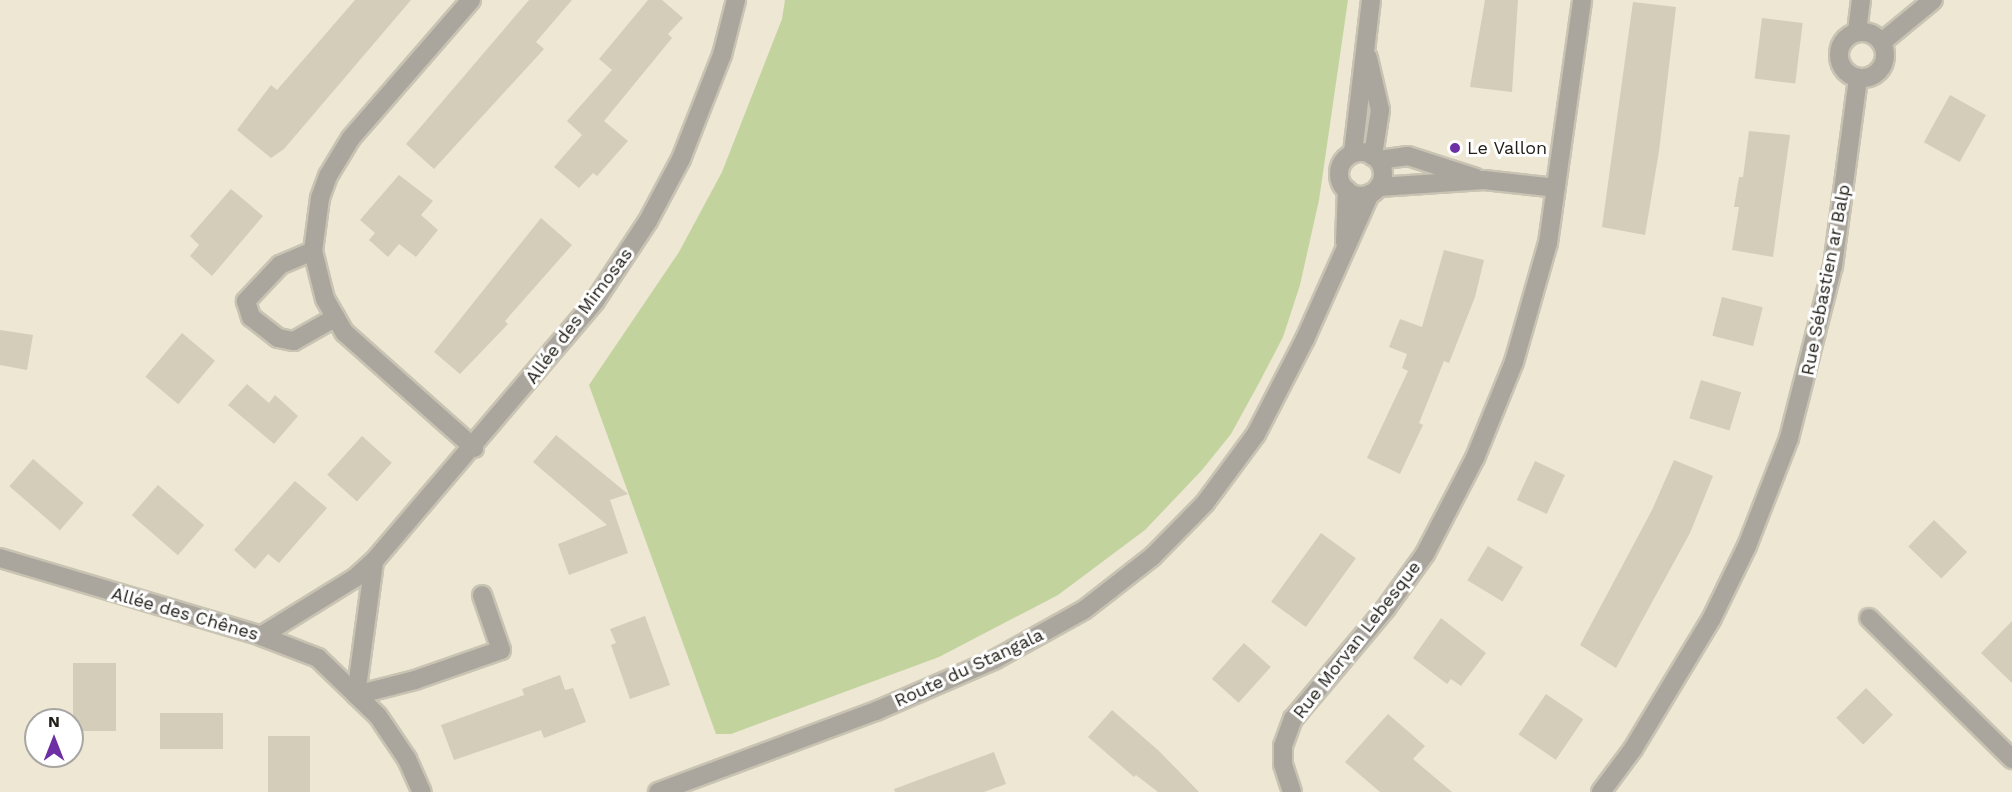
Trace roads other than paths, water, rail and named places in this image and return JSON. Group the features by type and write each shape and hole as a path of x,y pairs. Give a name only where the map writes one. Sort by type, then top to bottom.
{"street":[{"path":"471,0 351,138 328,176 320,198 313,251 317,279 336,317 361,350 474,448"},
{"name":"Allée des Mimosas","path":"261,636 355,578 374,561 474,448 595,301 648,221 702,111 736,0"},
{"path":"1371,0 1353,153 1340,170 1347,190 1360,195 1375,191 1484,180"},
{"name":"Rue Morvan Lebesque","path":"1292,792 1283,764 1283,746 1293,719 1406,582 1438,531 1475,458 1536,293 1556,188 1582,0"},
{"path":"1857,32 1861,0"},
{"path":"1882,42 1933,0"},
{"path":"1857,32 1873,34 1882,42 1886,52 1883,65 1873,76 1858,78 1845,70 1839,56 1843,42 1857,32"},
{"path":"1365,50 1380,110 1376,158 1383,174 1375,191"},
{"name":"Rue Sébastien ar Balp","path":"1601,792 1633,749 1712,618 1748,546 1782,457 1803,393 1833,266 1858,78"},
{"path":"1353,153 1376,158 1408,156 1484,180 1556,188"},
{"name":"Route du Stangala","path":"1345,244 1347,190"},
{"name":"Route du Stangala","path":"658,792 962,675 1041,635 1120,584 1178,533 1246,450 1282,388 1345,244 1375,191"},
{"path":"313,251 280,265 266,279 246,301 251,317 278,338 294,341 336,317"},
{"name":"Allée des Chênes","path":"0,558 261,636 318,658 394,737 422,792"},
{"path":"374,561 356,695 415,680 501,650 482,595"},
{"path":"1869,618 2012,759"}],"place":[{"name":"Le Vallon","path":"1455,148"}]}
